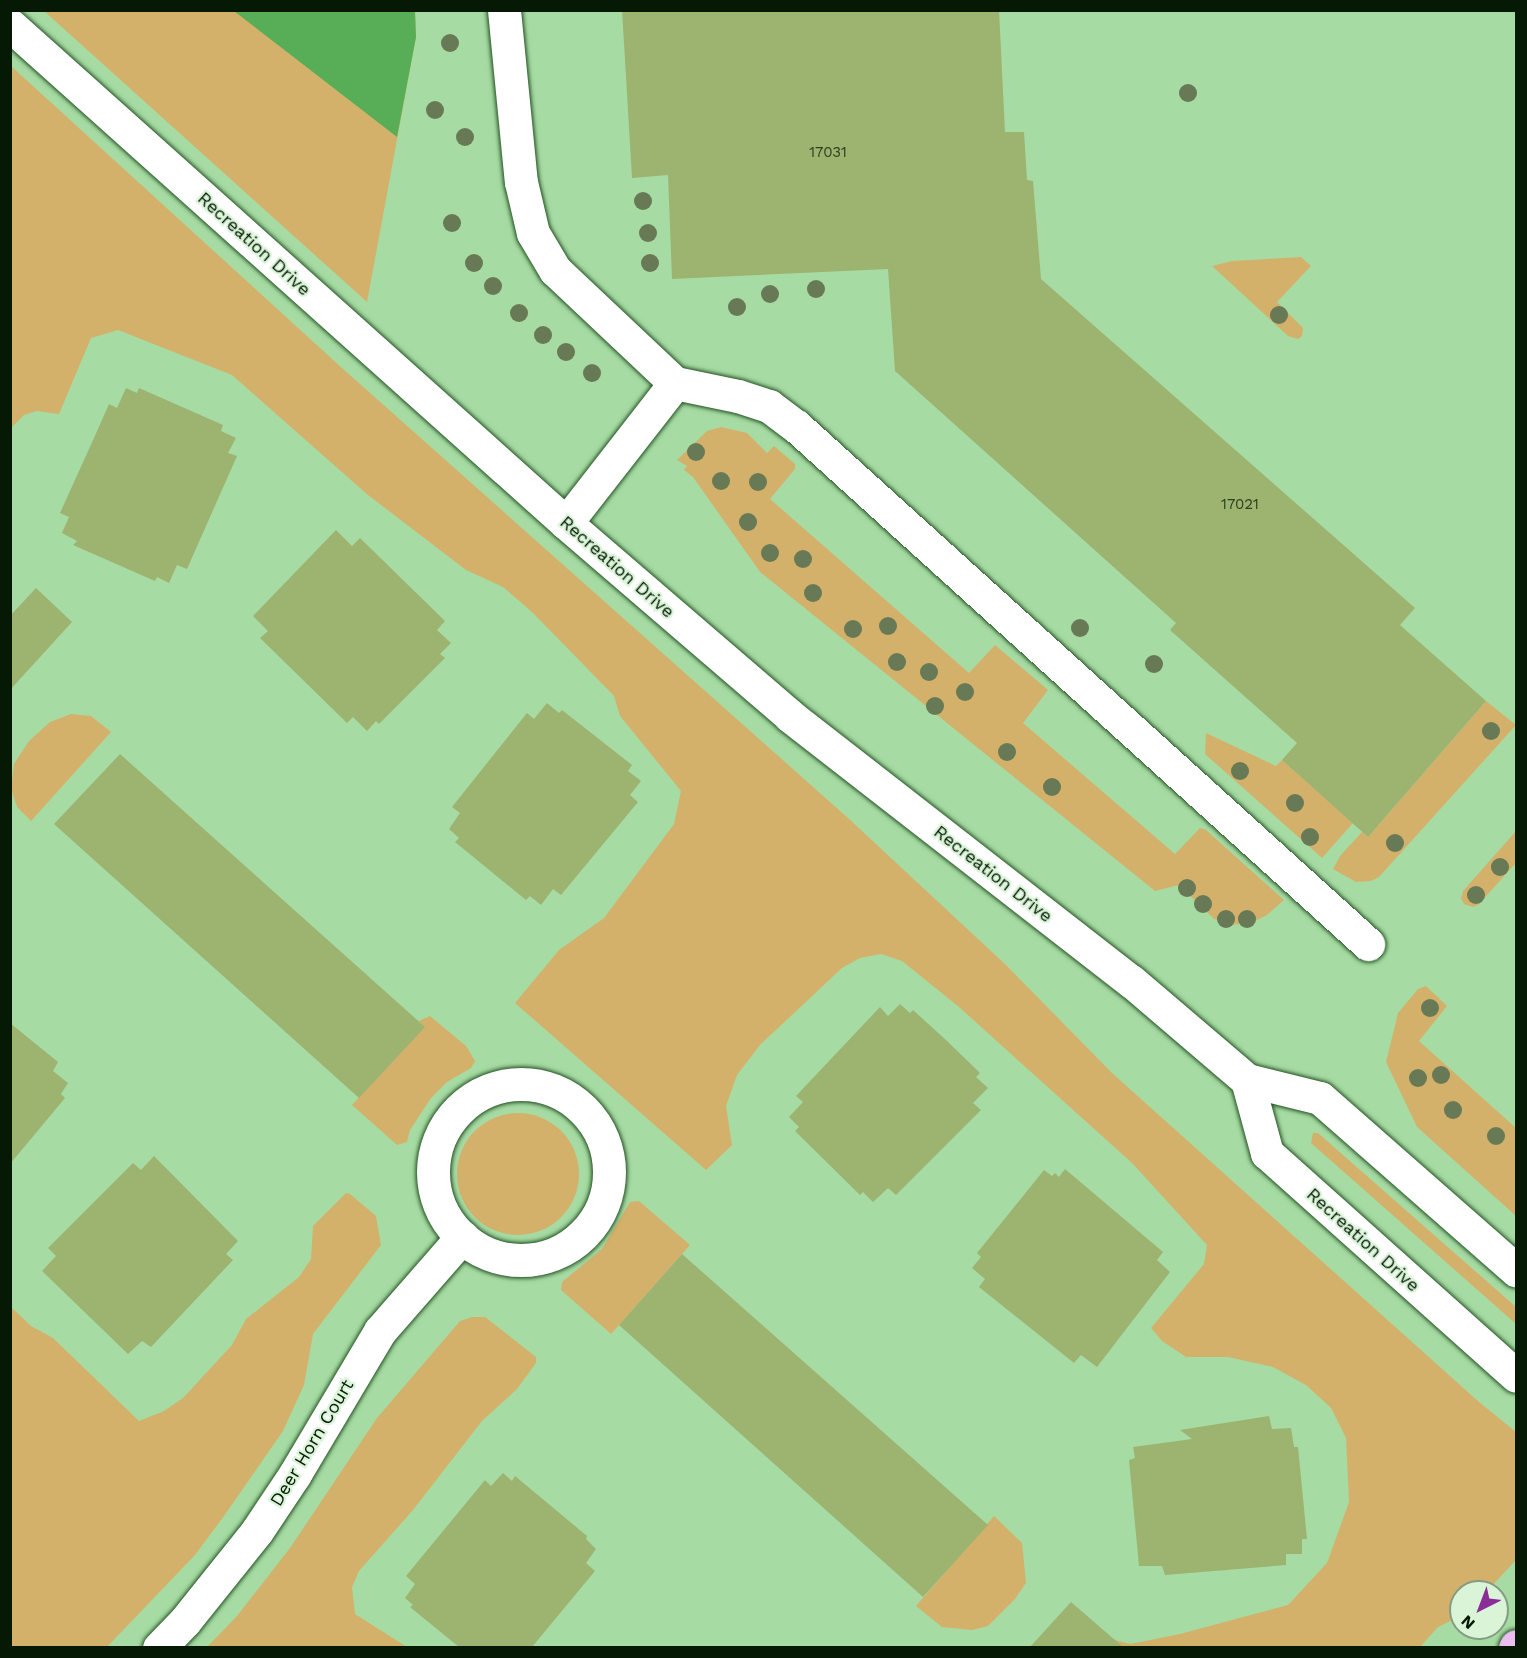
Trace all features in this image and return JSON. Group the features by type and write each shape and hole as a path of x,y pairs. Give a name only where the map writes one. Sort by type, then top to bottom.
{"street":[{"path":"504,10 521,182 533,233 555,270 675,383 738,396 769,406 796,426 1368,944"},
{"name":"Recreation Drive","path":"10,25 566,523 790,716 1131,981 1247,1080 1320,1098 1516,1270"},
{"path":"566,523 675,383"},
{"name":"Recreation Drive","path":"1247,1080 1267,1153 1516,1376"},
{"path":"531,1084 557,1092 580,1107 598,1128 608,1163 609,1182 602,1208 586,1232 565,1249 539,1258 511,1260 485,1253 462,1237 444,1216 435,1190 433,1162 440,1136 455,1112 477,1095 503,1085 531,1084"},
{"name":"Deer Horn Court","path":"159,1647 185,1622 257,1531 295,1474 380,1331 462,1237"}],"shaded area":[{"path":"44,11 415,11 416,37 367,302"},
{"path":"234,11 415,11 416,37 397,137"},
{"path":"11,66 342,368 848,818 1006,965 1112,1073 1479,1402 1516,1432 1516,1560 1497,1580 1449,1580 1449,1622 1438,1627 1420,1647 1109,1647 1115,1640 1130,1644 1180,1634 1288,1605 1327,1563 1349,1502 1346,1438 1331,1408 1306,1385 1273,1367 1228,1357 1186,1357 1162,1341 1151,1328 1204,1264 1207,1245 1132,1163 959,1007 902,961 881,954 860,958 842,968 760,1045 737,1075 726,1106 732,1145 706,1170 515,1003 559,950 604,918 674,824 681,791 620,716 614,696 533,613 503,587 466,570 368,495 232,375 118,330 91,338 59,414 37,411 24,415 11,428"},
{"path":"1301,257 1311,266 1277,302 1303,328 1302,336 1298,339 1288,336 1212,266 1232,261"},
{"path":"721,427 747,433 767,453 774,446 795,464 795,469 770,499 969,673 995,645 1048,690 1023,723 1175,854 1200,828 1206,830 1284,900 1267,915 1253,922 1233,925 1214,919 1179,885 1155,891 760,572 693,477 684,470 687,466 677,460 707,431"},
{"path":"1486,701 1516,725 1379,877 1371,881 1356,882 1333,869 1340,856 1362,832 1368,837"},
{"path":"71,714 91,716 111,732 31,821 17,807 11,789 14,764 29,741 50,722"},
{"path":"1206,733 1276,766 1282,760 1353,823 1322,858 1205,754"},
{"path":"1516,831 1516,863 1478,905 1473,907 1464,904 1461,899 1463,891"},
{"path":"1426,986 1447,1006 1419,1041 1516,1128 1516,1216 1417,1127 1386,1062 1398,1013 1418,989"},
{"path":"430,1016 466,1046 475,1061 471,1068 447,1082 431,1098 410,1130 407,1142 397,1145 352,1105 424,1027 419,1021"},
{"path":"518,1113 541,1118 552,1123 561,1131 569,1140 574,1151 579,1174 574,1197 569,1208 561,1217 552,1225 541,1230 518,1235 495,1230 484,1225 475,1217 467,1208 462,1197 457,1174 462,1151 467,1140 475,1131 484,1123 495,1118"},
{"path":"1313,1133 1318,1133 1516,1307 1516,1324 1311,1143"},
{"path":"346,1193 376,1216 381,1245 313,1334 304,1385 283,1431 224,1516 195,1555 107,1647 11,1647 11,1307 31,1326 53,1338 139,1421 164,1411 183,1398 232,1345 246,1319 299,1277 311,1259 313,1226"},
{"path":"639,1201 690,1245 611,1334 561,1290 562,1282 602,1249 630,1202"},
{"path":"472,1317 485,1317 536,1357 536,1363 517,1389 482,1421 413,1510 359,1571 352,1587 355,1614 407,1647 207,1647 237,1616 290,1548 377,1418 460,1321"},
{"path":"994,1516 1022,1543 1026,1583 1015,1599 988,1626 972,1630 942,1627 916,1606"}],"building":[{"path":"622,10 999,10 1005,132 1024,132 1027,180 1033,181 1041,279 1415,608 1400,625 1486,701 1368,837 1282,760 1297,743 1170,630 1176,623 895,371 888,269 672,279 668,175 632,178"},
{"path":"126,388 137,393 139,388 223,425 221,431 236,438 228,453 237,456 187,569 177,565 169,583 157,577 155,581 73,545 77,541 62,533 69,517 60,513 109,404 117,408"},
{"path":"336,530 352,546 360,538 445,621 437,630 451,643 440,654 445,658 379,724 376,721 367,731 353,717 347,723 260,638 268,631 253,616"},
{"path":"36,588 72,622 10,690 10,616"},
{"path":"547,703 559,713 562,710 632,765 628,771 641,781 630,795 638,802 561,895 553,889 541,905 530,896 526,900 455,842 459,838 449,829 460,813 452,807 527,713 534,719"},
{"path":"120,754 425,1027 359,1098 54,824"},
{"path":"900,1004 910,1013 913,1010 947,1041 980,1073 976,1077 988,1088 973,1103 981,1110 896,1195 888,1188 873,1202 863,1192 860,1195 795,1131 799,1127 789,1117 803,1102 796,1096 880,1007 888,1016"},
{"path":"10,1023 58,1062 53,1071 68,1083 61,1094 65,1098 10,1164"},
{"path":"154,1156 238,1241 226,1254 233,1260 151,1347 142,1341 128,1354 42,1271 56,1256 48,1248 133,1163 141,1170"},
{"path":"1065,1169 1163,1252 1157,1260 1170,1272 1097,1367 1081,1355 1074,1363 979,1287 985,1279 972,1268 981,1257 977,1253 1044,1170 1052,1176 1055,1173 1059,1177"},
{"path":"682,1254 988,1525 923,1597 619,1325"},
{"path":"1269,1416 1272,1429 1291,1428 1294,1447 1298,1447 1307,1539 1302,1539 1302,1554 1286,1554 1286,1565 1165,1575 1162,1566 1139,1566 1129,1460 1135,1458 1133,1447 1192,1439 1180,1430"},
{"path":"503,1473 512,1481 515,1476 587,1536 586,1539 596,1549 586,1563 595,1571 532,1647 459,1647 410,1607 413,1605 405,1598 415,1584 406,1576 485,1480 491,1486"},
{"path":"1071,1602 1123,1647 1030,1647"}]}
